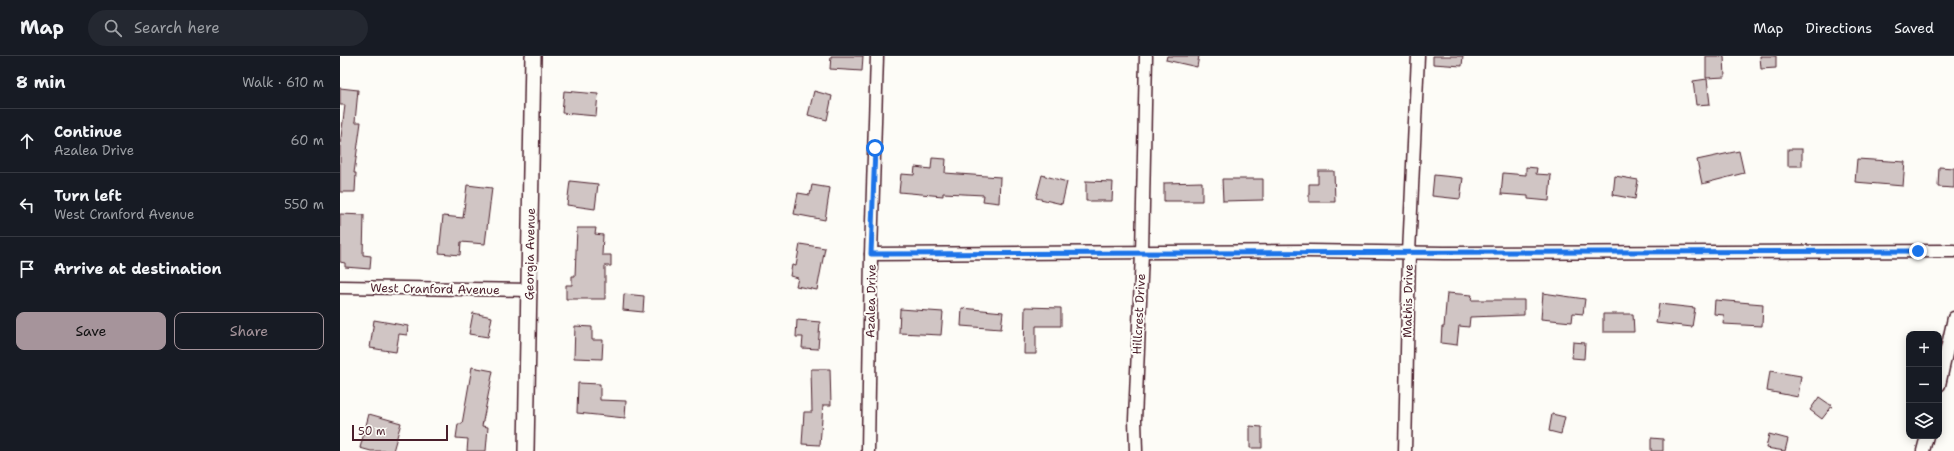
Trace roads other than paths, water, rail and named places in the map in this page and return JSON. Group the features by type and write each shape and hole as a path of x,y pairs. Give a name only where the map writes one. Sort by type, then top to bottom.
{"street":[{"name":"Georgia Avenue","path":"526,451 533,56"},
{"name":"Azalea Drive","path":"868,451 871,254 877,56"},
{"name":"Hillcrest Drive","path":"1136,451 1134,420 1142,253 1146,56"},
{"name":"Mathis Drive","path":"1405,451 1409,253 1418,56"},
{"path":"871,254 1954,251"},
{"name":"West Cranford Avenue","path":"340,287 529,290"},
{"path":"1942,372 1954,318"},
{"path":"1923,451 1926,439"}]}
